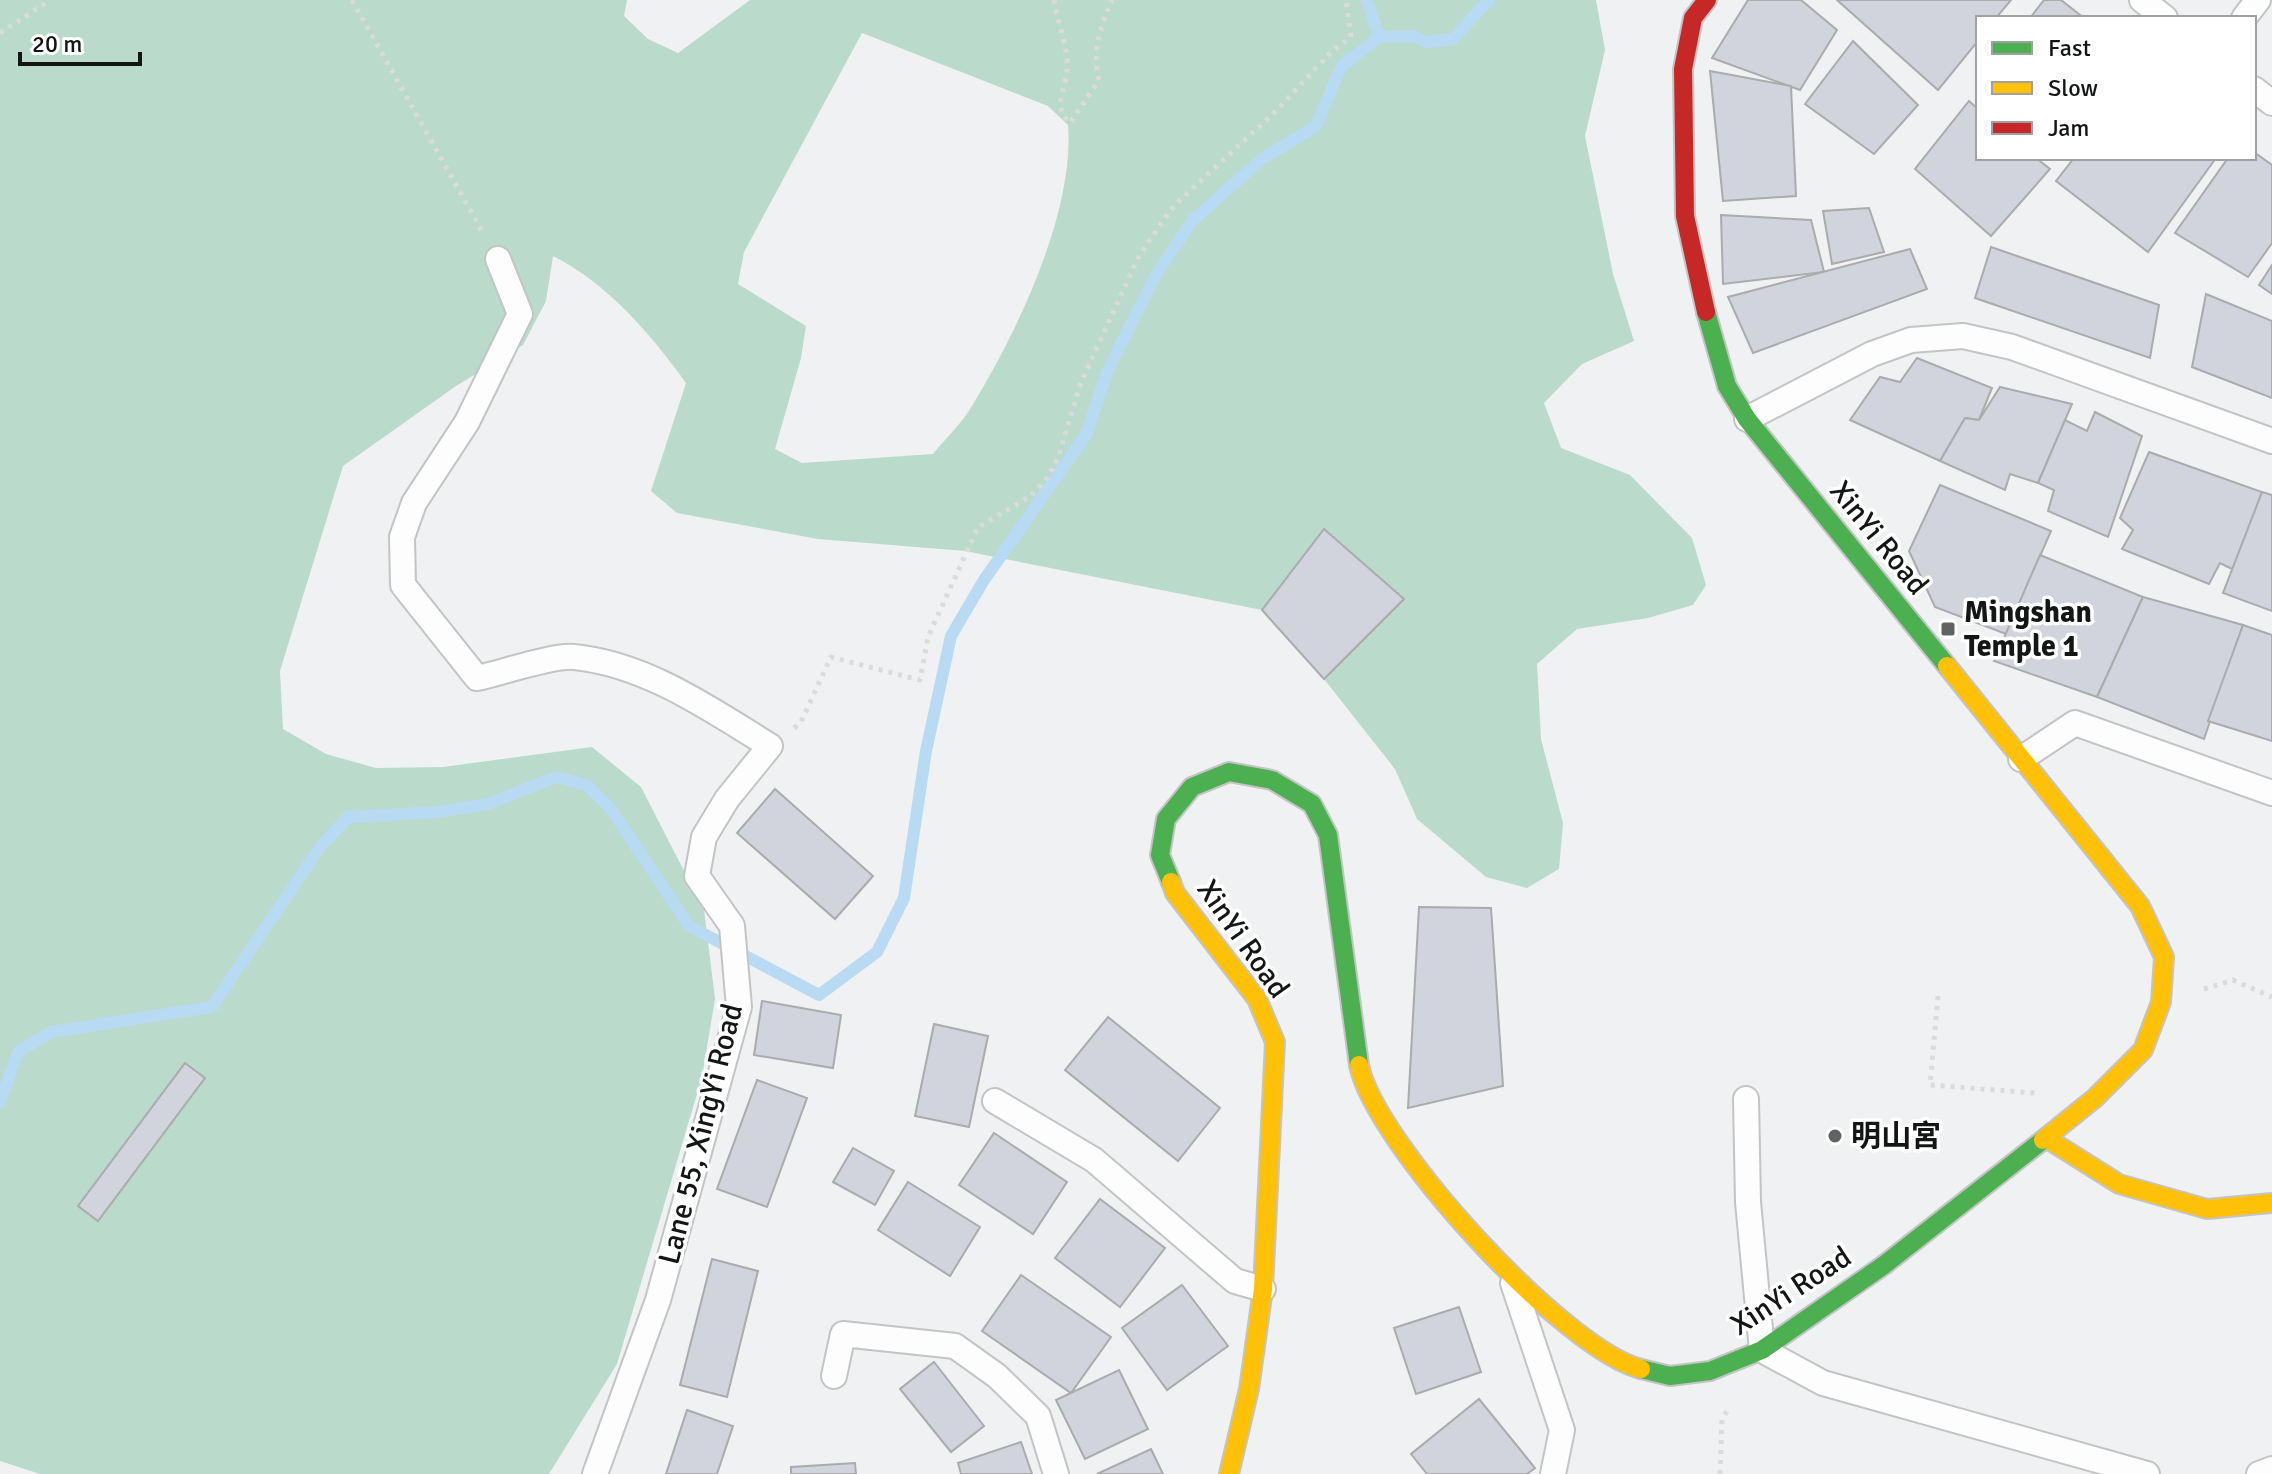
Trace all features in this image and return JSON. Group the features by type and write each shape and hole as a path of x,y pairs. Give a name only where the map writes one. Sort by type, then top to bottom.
{"street":[{"name":"XinYi Road","path":"1229,1474 1249,1389 1263,1289 1275,1042 1257,999 1175,893 1160,855 1166,819 1192,787 1229,772 1272,780 1312,804 1328,835 1351,1026 1363,1086 1397,1143 1509,1274 1585,1338 1629,1366 1670,1376 1710,1371 1762,1350 1884,1265 2095,1098 2143,1050 2161,1002 2164,957 2140,906 1747,419 1727,386 1698,281 1685,216 1683,69 1700,9"},
{"path":"2046,1138 2119,1184 2207,1209 2272,1203"}],"lane":[{"path":"1673,0 1700,9"},
{"path":"2142,0 2162,16"},
{"path":"2246,16 2258,0"},
{"path":"2256,91 2272,103"},
{"path":"498,259 520,314 467,422 414,503 402,537 403,585 477,678 572,657 628,670 685,693 770,746"},
{"path":"1747,419 1872,354 1911,340 1963,336 2012,347 2272,441"},
{"path":"2021,759 2075,723 2272,793"},
{"name":"Lane 55, XingYi Road","path":"595,1474 658,1300 739,1007 732,926 697,876 704,837 727,799 770,746"},
{"path":"1746,1099 1748,1202 1762,1350 1823,1383 2147,1474"},
{"path":"995,1101 1094,1160 1235,1281 1263,1289"},
{"path":"1509,1274 1562,1430 1553,1474"},
{"path":"834,1376 843,1334 955,1346 997,1376 1038,1416 1056,1474"},
{"path":"2259,1474 2272,1469"}],"path":[{"path":"0,33 50,0"},
{"path":"352,0 498,259"},
{"path":"1054,0 1068,68 1059,102 1062,115 1070,123 1099,80 1095,62 1097,39 1112,0"},
{"path":"770,746 801,722 831,657 920,680 928,637 978,527 1031,496 1058,458 1080,385 1138,258 1176,204 1275,112 1331,52 1351,37 1346,0"},
{"path":"2161,1002 2233,980 2272,997"},
{"path":"1938,996 1930,1085 2095,1098"}],"green space":[{"path":"0,0 627,0 624,16 648,39 678,53 750,0 1596,0 1605,50 1585,136 1613,274 1634,341 1582,364 1544,403 1561,448 1630,475 1692,538 1706,585 1693,605 1648,618 1577,629 1537,664 1541,739 1563,823 1559,869 1527,888 1486,877 1417,819 1395,769 1324,679 1403,599 1324,530 1262,610 965,551 818,539 677,513 651,491 686,383 627,311 592,280 553,256 546,301 523,345 456,386 343,466 280,671 283,729 326,754 376,768 443,767 592,747 641,787 704,910 715,999 702,1077 617,1364 549,1474 40,1474 0,1461","holes":["862,33 1048,106 1068,125 1068,159 1053,233 1024,308 964,418 933,454 802,463 775,449 801,358 806,326 738,284 744,252"]}],"building":[{"path":"1748,0 1801,0 1837,30 1800,90 1712,58"},
{"path":"1837,0 2011,0 1998,16 1976,16 1976,43 1938,90"},
{"path":"2044,0 2061,0 2081,16 2032,16"},
{"path":"1853,41 1918,105 1874,154 1805,104"},
{"path":"1710,71 1791,86 1796,196 1723,201"},
{"path":"1969,101 1976,107 1976,160 2039,160 2050,169 1991,236 1915,169"},
{"path":"2256,153 2272,165 2272,243 2248,277 2175,233 2227,160 2256,160"},
{"path":"2072,160 2215,160 2148,252 2056,181"},
{"path":"1869,208 1884,252 1832,264 1823,211"},
{"path":"1721,215 1811,220 1824,272 1723,284"},
{"path":"1991,247 2159,305 2150,358 1975,298"},
{"path":"1910,249 1927,289 1753,353 1728,297"},
{"path":"2272,265 2272,294 2259,285"},
{"path":"2206,294 2272,321 2272,398 2192,367"},
{"path":"1917,358 1992,388 1979,420 1965,418 1940,461 1850,420 1880,377 1900,382"},
{"path":"2000,387 2072,404 2038,483 2010,474 2005,490 1940,461 1965,418 1979,420"},
{"path":"2095,412 2142,436 2108,537 2048,511 2054,490 2038,483 2065,420 2087,431"},
{"path":"2149,452 2262,492 2234,570 2220,563 2209,584 2122,549 2133,530 2120,518"},
{"path":"1940,485 2051,531 2006,634 1935,607 1909,551"},
{"path":"2262,492 2272,495 2272,611 2223,593"},
{"path":"1324,529 1404,599 1324,679 1262,610"},
{"path":"2040,555 2143,597 2097,697 1994,661"},
{"path":"2143,597 2243,625 2204,739 2097,697"},
{"path":"2243,625 2272,635 2272,741 2208,721"},
{"path":"775,789 873,876 835,919 737,833"},
{"path":"1419,907 1491,908 1503,1086 1408,1108"},
{"path":"762,1001 841,1015 833,1068 754,1055"},
{"path":"1108,1017 1220,1108 1178,1161 1065,1070"},
{"path":"934,1024 988,1036 969,1127 915,1116"},
{"path":"185,1063 205,1078 98,1221 78,1206"},
{"path":"757,1080 807,1098 767,1207 717,1189"},
{"path":"994,1133 1067,1182 1033,1234 959,1185"},
{"path":"853,1148 894,1171 875,1205 833,1182"},
{"path":"908,1182 980,1227 950,1276 878,1230"},
{"path":"1100,1199 1165,1248 1120,1307 1055,1258"},
{"path":"712,1259 758,1271 727,1397 680,1385"},
{"path":"1021,1275 1111,1337 1071,1393 982,1331"},
{"path":"1182,1285 1228,1346 1167,1390 1122,1328"},
{"path":"1459,1307 1481,1372 1416,1394 1394,1328"},
{"path":"934,1362 984,1426 951,1452 900,1389"},
{"path":"1119,1370 1148,1429 1085,1459 1056,1400"},
{"path":"1479,1399 1535,1468 1527,1474 1427,1474 1411,1454"},
{"path":"687,1410 733,1426 717,1474 666,1474"},
{"path":"1021,1442 1032,1474 961,1474 958,1463"},
{"path":"1151,1449 1163,1474 1097,1474"},
{"path":"855,1463 856,1474 791,1474 791,1467"}],"waterway":[{"path":"1367,0 1379,37"},
{"path":"0,1102 18,1052 51,1032 212,1007 320,847 348,817 437,812 488,804 556,777 587,785 610,808 689,926 819,995 877,952 904,898 926,751 951,636 984,580 1086,435 1108,370 1157,273 1192,221 1262,159 1316,126 1341,67 1379,37 1414,36 1426,42 1453,39 1489,0"}],"traffic: fast":[{"path":"1706,312 1727,386 1747,419 1947,666"},
{"path":"1171,882 1160,855 1166,819 1192,787 1229,772 1272,780 1312,804 1328,835 1359,1065"},
{"path":"1641,1369 1670,1376 1710,1371 1762,1350 1884,1265 2043,1140"}],"traffic: slow":[{"path":"1947,666 2140,906 2164,957 2161,1002 2143,1050 2095,1098 2043,1140"},
{"path":"1171,882 1175,893 1257,999 1275,1042 1263,1289 1249,1389 1229,1474"},
{"path":"1359,1065 1372,1099 1399,1142 1477,1239 1522,1285 1567,1324 1607,1354 1641,1369"},
{"path":"2046,1138 2119,1184 2207,1209 2272,1203"}],"traffic: jam":[{"path":"1706,312 1685,216 1683,69 1693,18 1707,0"}],"place":[{"name":"Mingshan Temple 1","path":"1948,629"},
{"name":"明山宮","path":"1835,1136"}]}
